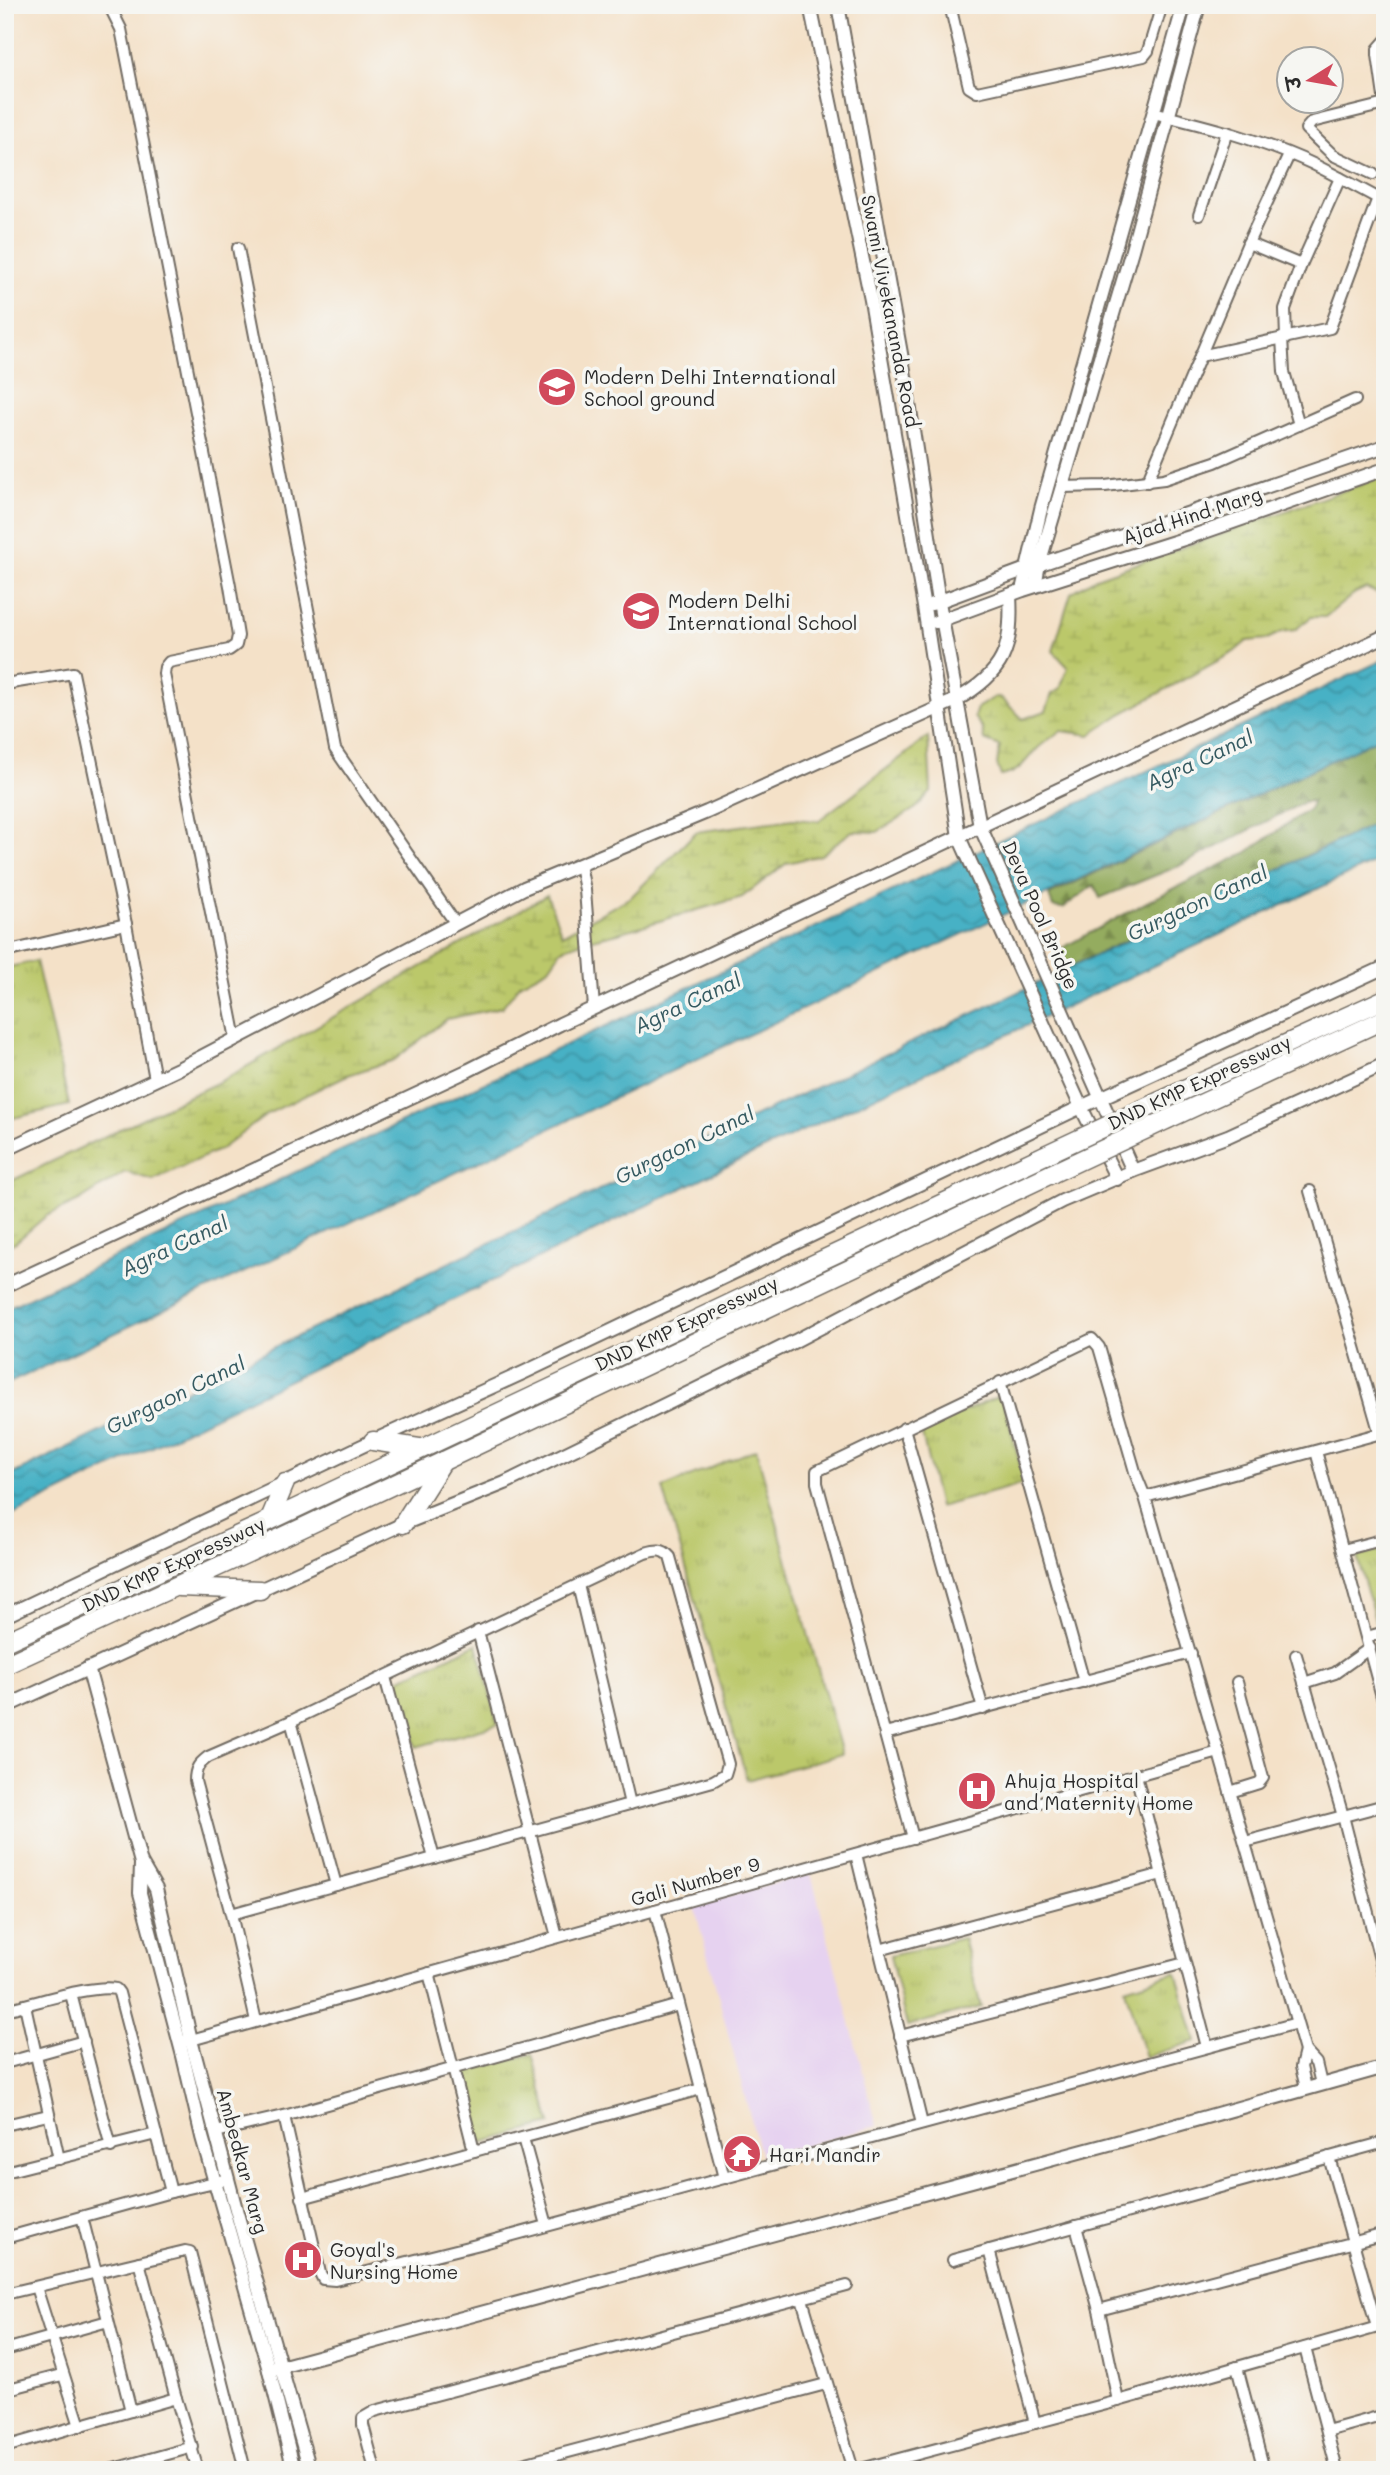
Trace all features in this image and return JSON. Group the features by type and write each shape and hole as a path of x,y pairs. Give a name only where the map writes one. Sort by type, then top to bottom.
{"highway":[{"name":"DND KMP Expressway","path":"5,1642 269,1521 1160,1101 1385,999"},
{"name":"DND KMP Expressway","path":"5,1665 1385,1019"},
{"path":"373,1441 419,1448"},
{"path":"403,1524 443,1461"},
{"path":"269,1521 285,1483"},
{"path":"174,1587 260,1590"}],"street":[{"path":"109,5 121,29 124,42 238,636 236,645 229,650 169,663 164,674 236,1039"},
{"name":"Swami Vivekananda Road","path":"810,5 871,300 924,607 959,837 1116,1179"},
{"name":"Deva Pool Bridge","path":"838,5 904,370 939,602 980,826 1133,1171"},
{"path":"950,5 969,87 977,92 1144,57 1162,5"},
{"path":"5,1150 236,1039 524,888 707,812 956,700 977,688 997,669 1005,650 1016,592 1026,569 1184,5"},
{"path":"1035,586 1039,564 1132,250 1199,5"},
{"path":"1373,174 1333,155 1306,129 1312,122 1385,104 1378,48 1385,41"},
{"path":"1153,113 1227,132 1289,155 1381,200 1330,328 1200,356"},
{"path":"1199,215 1227,132"},
{"path":"1147,482 1248,243 1289,155"},
{"path":"1299,425 1284,372 1285,309 1301,265 1340,178"},
{"path":"1248,243 1301,265"},
{"path":"238,248 335,749 456,924"},
{"path":"1062,486 1105,486 1164,479 1215,462 1355,400"},
{"path":"924,607 1039,564 1385,446"},
{"name":"Ajad Hind Marg","path":"926,625 1016,592 1190,537 1385,469"},
{"path":"5,1286 469,1070 594,1008 1385,636"},
{"path":"5,684 73,673 126,924 155,1079"},
{"path":"580,865 585,890 594,1008"},
{"path":"5,952 126,924"},
{"path":"5,1616 1102,1097 1385,967"},
{"path":"5,1707 403,1524 505,1483 795,1341 1062,1201 1228,1136 1385,1064"},
{"path":"1145,1497 1382,1433 1310,1191"},
{"path":"913,1838 816,1477 817,1471 1088,1340 1095,1341 1099,1346 1136,1475 1145,1497 1305,2051 1316,2063 1321,2084"},
{"path":"1000,1382 1084,1682"},
{"path":"904,1429 983,1709"},
{"path":"1316,1451 1385,1708"},
{"path":"1343,1550 1385,1539"},
{"path":"232,1914 630,1804 720,1778 725,1774 728,1764 670,1557 664,1551 645,1553 291,1721 208,1757 195,1770 195,1780 232,1914 256,2021"},
{"path":"578,1585 630,1804"},
{"path":"478,1631 557,1937"},
{"path":"1304,1683 1335,1673 1368,1642 1385,1632"},
{"path":"885,1734 1191,1654"},
{"path":"1296,1656 1343,1816 1385,1979"},
{"name":"Ambedkar Marg","path":"88,1668 141,1863 140,1893 216,2132 221,2181"},
{"path":"385,1676 434,1858"},
{"path":"1230,1792 1259,1783 1264,1778 1237,1682"},
{"path":"291,1721 336,1885"},
{"name":"Gali Number 9","path":"185,2041 1219,1752"},
{"path":"1136,1775 1207,2047"},
{"path":"1245,1842 1385,1805"},
{"path":"856,1854 922,2124"},
{"path":"878,1950 1162,1874"},
{"path":"655,1910 724,2178"},
{"path":"900,2036 1185,1963"},
{"path":"429,1973 474,2151"},
{"path":"5,2010 71,1994 105,1988 116,1989 171,2192"},
{"path":"71,1994 111,2147"},
{"path":"25,2005 58,2159"},
{"path":"216,2132 284,2116 679,2005"},
{"path":"284,2116 320,2273 327,2281 724,2178 1297,2023"},
{"path":"5,2063 84,2040"},
{"name":"Ambedkar Marg","path":"185,2041 221,2181 275,2368 310,2470"},
{"path":"1305,2051 1301,2067 1306,2088"},
{"path":"275,2368 1113,2143 1385,2067"},
{"path":"302,2198 701,2089"},
{"path":"5,2125 48,2115"},
{"path":"5,2172 156,2134"},
{"path":"523,2138 547,2225"},
{"path":"953,2260 1385,2142"},
{"path":"802,2299 826,2384 855,2470 1118,2401 1381,2326 1329,2157"},
{"path":"5,2238 171,2192 221,2181"},
{"path":"82,2217 131,2411"},
{"path":"1076,2226 1099,2310 1118,2401"},
{"path":"1099,2310 1385,2234"},
{"path":"5,2294 185,2250 191,2254 245,2470"},
{"path":"989,2250 1035,2423"},
{"path":"139,2262 198,2470"},
{"path":"375,2470 363,2418 375,2411 847,2286"},
{"path":"36,2287 79,2426"},
{"path":"5,2350 108,2321"},
{"path":"1305,2348 1337,2470"},
{"path":"1237,2367 1264,2470"},
{"name":"Ambedkar Marg","path":"275,2368 292,2469"},
{"path":"5,2390 62,2375"},
{"path":"500,2470 826,2384"},
{"path":"5,2447 176,2398"},
{"path":"1327,2431 1385,2415"},
{"path":"110,2470 193,2447"}],"shaded area":[{"path":"811,1874 877,2126 761,2157 694,1905"}],"green space":[{"path":"1385,476 1385,590 1376,593 1366,588 1355,593 1325,617 1311,617 1295,630 1267,639 1247,641 1234,652 1121,714 1090,735 1061,731 1040,746 1018,769 1001,776 997,764 1000,746 984,740 982,728 974,717 977,708 995,697 1002,699 1023,719 1046,711 1052,694 1060,689 1068,667 1053,651 1071,593 1096,578"},
{"path":"1385,735 1385,819 1061,971 1062,948 1246,853 1309,809 1313,801 1304,802 1181,865 1100,898 1094,885 1063,908 1053,907 1049,895"},
{"path":"928,737 931,792 916,808 877,832 852,831 821,855 787,863 742,897 562,949 549,968 521,983 502,1007 447,1019 394,1060 345,1076 269,1113 221,1149 153,1180 125,1172 79,1201 46,1216 16,1242 5,1247 5,1184 223,1080 547,895 562,935 631,897 696,832 793,819 818,821"},
{"path":"36,961 69,1105 5,1120 5,968"},
{"path":"1002,1395 1025,1483 939,1507 921,1430"},
{"path":"756,1449 842,1754 747,1780 663,1488"},
{"path":"1385,1549 1385,1624 1377,1626 1357,1557"},
{"path":"477,1644 498,1724 416,1747 397,1680"},
{"path":"963,1938 981,2007 907,2026 890,1956"},
{"path":"1176,1972 1196,2041 1145,2057 1125,1988"},
{"path":"532,2054 551,2124 480,2143 461,2073"}],"water":[{"name":"Agra Canal","path":"1385,659 1385,735 5,1385 5,1309"},
{"path":"1385,819 1385,857 711,1174 5,1519 5,1478 605,1187"}],"place":[{"name":"Modern Delhi International School ground","path":"557,387"},
{"name":"Modern Delhi International School","path":"641,611"},
{"name":"Ahuja Hospital and Maternity Home","path":"977,1791"},
{"name":"Hari Mandir","path":"742,2154"},
{"name":"Goyal's Nursing Home","path":"303,2260"}],"water label":[{"name":"Gurgaon Canal","path":"1197,902"},
{"name":"Gurgaon Canal","path":"684,1144"},
{"name":"Gurgaon Canal","path":"175,1394"}]}
